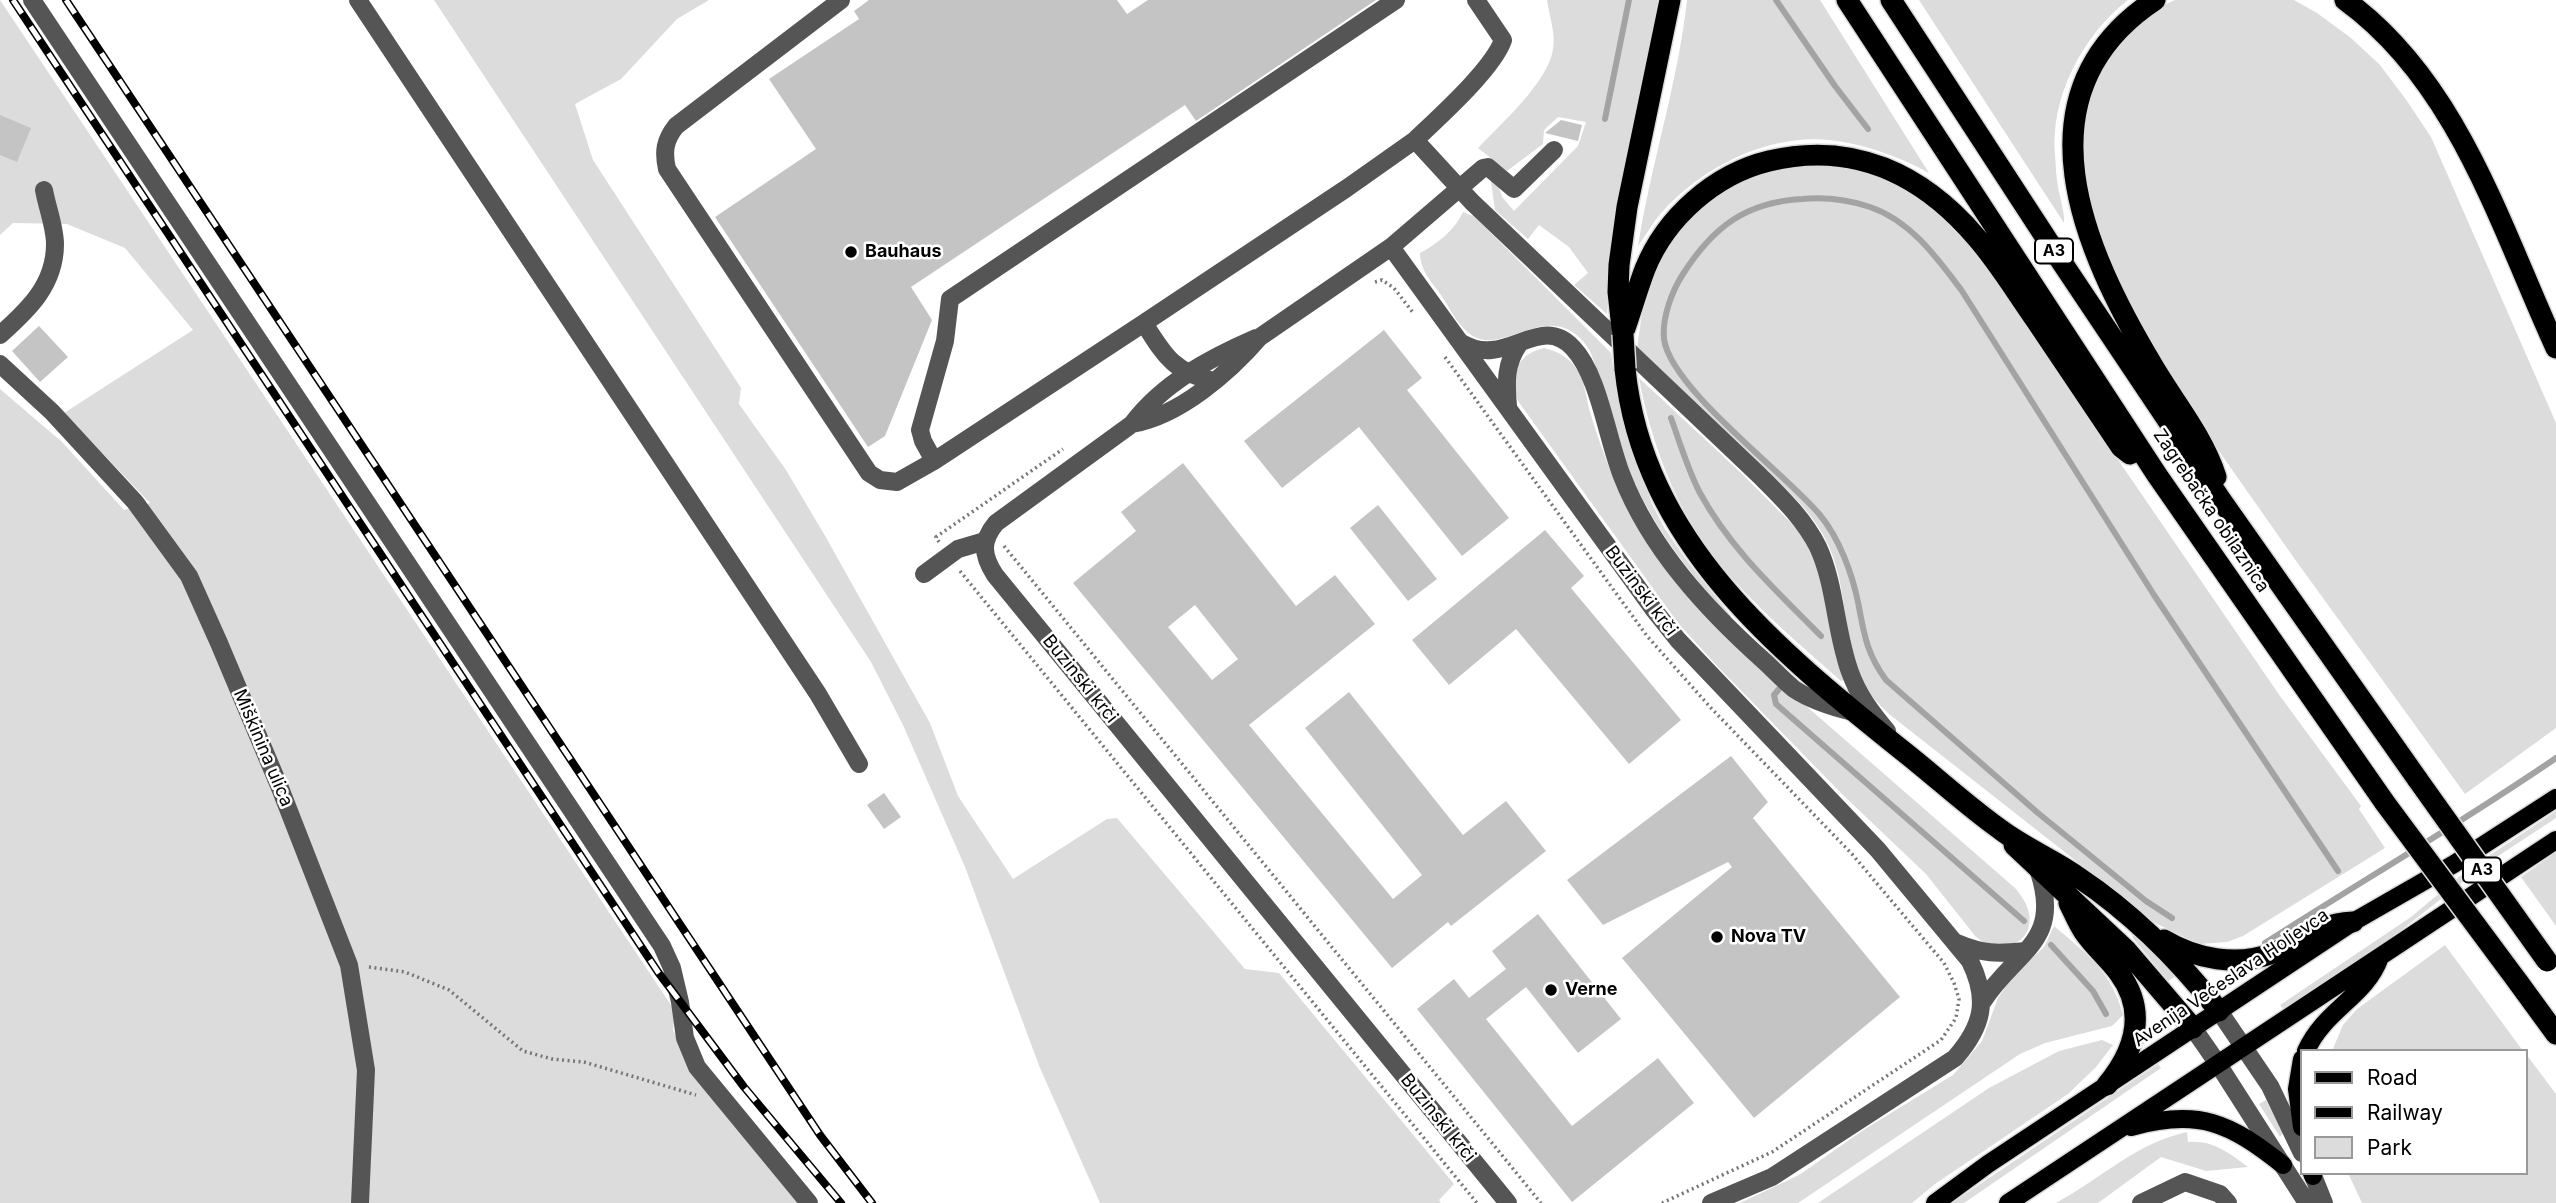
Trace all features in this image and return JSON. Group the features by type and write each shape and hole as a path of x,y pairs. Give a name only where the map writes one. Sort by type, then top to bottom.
{"highway":[{"path":"1670,0 1628,207 1619,265 1618,292 1630,404 1661,492 1698,558 1747,614 1853,712 2003,832 2081,878 2142,928 2174,957 2219,1011"},
{"name":"Zagrebačka obilaznica","path":"1847,0 2157,475 2385,803 2556,1034"},
{"name":"Zagrebačka obilaznica","path":"1891,0 2221,500 2552,967"},
{"path":"2155,0 2115,33 2089,73 2073,128 2072,155 2086,229 2102,271 2148,357 2207,451 2221,500"},
{"path":"2345,0 2364,14 2403,52 2432,90 2459,134 2556,348"},
{"path":"1623,334 1646,267 1670,227 1697,198 1716,184 1763,162 1788,156 1848,156 1878,164 1907,177 1962,221 1990,253 2121,447 2157,475"},
{"path":"2003,832 2039,872 2127,951 2193,1028"},
{"path":"2066,895 2083,931 2120,974 2133,1001 2136,1017 2133,1040 2121,1068 2107,1085"},
{"path":"2142,928 2194,954 2233,961 2272,953 2317,928 2353,922"}],"main road":[{"name":"Avenija Većeslava Holjevca","path":"1936,1203 1972,1175 2353,922 2410,887 2455,864 2556,798"},
{"path":"2008,1203 2556,840"},
{"path":"2307,1049 2332,1013 2371,979 2380,957"},
{"path":"2300,1071 2297,1089 2300,1112"},
{"path":"2117,1131 2178,1118 2211,1121 2244,1135 2283,1165"}],"street":[{"path":"32,0 662,946 672,968 689,1047 697,1067 809,1203"},
{"path":"358,0 811,682 859,764"},
{"path":"841,0 676,125 667,138 664,155 667,169 869,473 880,480 897,482 934,461 1144,323 1415,140 1471,83 1500,48 1503,40 1476,0"},
{"path":"934,461 920,430 944,341 950,299 1396,0"},
{"path":"1415,140 1598,324 1760,476 1801,519 1812,535 1826,566 1843,647 1856,687 1868,708 1902,750"},
{"path":"924,574 958,549 994,543 996,523 1132,424 1153,399 1169,386 1220,355 1260,337 1391,247 1483,168 1488,167 1498,173 1514,189 1554,150"},
{"path":"0,335 39,297 53,268 55,242 44,190"},
{"name":"Buzinski krči","path":"1391,247 1678,640 1854,824 1954,941 1970,961 1983,1000"},
{"path":"1144,323 1167,358 1189,373 1214,381"},
{"path":"1460,342 1478,350 1489,351 1519,344 1540,335 1550,335 1560,337 1572,346 1592,378 1622,478 1673,563 1738,638 1794,689 1817,702 1853,712"},
{"path":"1132,424 1157,418 1214,381 1243,357 1260,337"},
{"path":"1508,406 1506,370 1511,354 1519,344"},
{"path":"1157,418 1167,402 1167,358"},
{"name":"Miškinina ulica","path":"0,364 52,412 135,502 189,576 281,788 349,965 366,1070 360,1203"},
{"name":"Buzinski krči","path":"994,543 984,556 995,575 1508,1203"},
{"path":"1711,1203 1772,1177 1955,1058 1973,1033 1981,1016 1983,1000 2002,975 2038,938 2044,918 2044,887 2039,872"},
{"path":"1954,941 1995,954 2025,951"},
{"path":"2219,1011 2270,1086 2300,1149"},
{"path":"2193,1028 2307,1203"},
{"path":"2312,1175 2324,1203"},
{"path":"2141,1203 2185,1182 2220,1194 2228,1203"}],"path":[{"path":"1369,284 1389,275"},
{"path":"1382,280 1394,288 1418,319"},
{"path":"1441,350 1647,636 1711,708 1835,836 1895,904 1944,962 1959,999 1956,1018 1941,1040 1772,1152 1662,1203"},
{"path":"939,541 936,537 1069,445"},
{"path":"994,543 1541,1203"},
{"path":"956,565 1477,1203"},
{"path":"349,965 405,972 449,990 523,1051 552,1059 584,1062 726,1104"}],"green space":[{"path":"0,0 675,1011 673,1030 702,1086 799,1203 0,1203 0,389 62,442 124,510 150,503 64,413 193,330 125,248 67,224 13,223 0,235"},
{"path":"434,0 709,0 677,19 621,79 575,104 593,160 741,388 739,404 786,470 930,723 958,796 1013,879 1107,819 1117,818 1245,969 1279,973 1454,1184 1439,1200 1441,1203 1100,1203 1040,1068 965,867 903,725 871,662"},
{"path":"1547,0 1661,0 1611,263 1607,314 1574,285 1588,273 1569,247 1539,225 1528,239 1495,210 1490,175 1497,181 1502,197 1514,211 1578,146 1586,122 1558,117 1544,130 1543,144 1507,171 1478,148 1522,102 1543,75 1550,61 1554,37"},
{"path":"1687,0 1820,0 1929,173 1893,156 1855,144 1829,140 1783,142 1738,157 1697,180 1663,211 1638,246 1677,62"},
{"path":"1919,0 2128,0 2112,14 2084,49 2064,90 2058,111 2055,155 2064,223"},
{"path":"2175,0 2294,0 2351,38 2380,65 2431,137 2556,423 2556,728 2465,794 2207,434 2137,319 2105,260 2082,170 2081,140 2098,70 2130,30 2160,7"},
{"path":"1817,164 1874,172 1917,194 1946,218 1972,247 2280,696 2361,806 2359,809 2385,848 2243,936 2227,942 2199,944 2155,923 1889,714 1875,700 1854,657 1836,566 1819,528 1793,496 1637,347 1647,281 1669,240 1714,193 1763,171"},
{"path":"1463,212 1473,216 1485,227 1611,353 1626,433 1652,504 1665,529 1730,618 1687,567 1638,491 1622,452 1593,360 1583,341 1569,330 1555,326 1540,327 1498,339 1485,340 1473,336 1459,323 1430,280 1422,265 1420,253 1445,236"},
{"path":"1544,348 1563,356 1578,371 1598,437 1617,486 1657,556 1690,599 1727,637 2015,888 2026,904 2030,917 2028,929 2022,938 2013,944 2001,946 1989,944 1976,937 1926,874 1843,795 1678,623 1518,401 1515,383 1518,367 1527,356"},
{"path":"1639,378 1800,532 1819,569 1836,658 1844,680 1841,681 1761,609 1703,542 1667,475 1650,427"},
{"path":"2556,811 2556,818 2483,866 2395,935 2283,1009 2280,1005 2411,917 2466,871"},
{"path":"2556,852 2556,926 2521,877"},
{"path":"2054,926 2097,965 2112,987 2123,1015 2112,1026 2045,1043 2020,1054 1798,1203 1740,1203 1799,1175 1865,1129 1953,1075 1982,1041 1998,998 2012,977 2044,947"},
{"path":"2134,933 2176,976 2168,981 2132,937"},
{"path":"2445,945 2522,1049 2333,1049 2343,1025 2357,1009"},
{"path":"2102,1040 2113,1045 2096,1067 2068,1094 1935,1184 1912,1203 1818,1203 1989,1088 2059,1051"},
{"path":"2528,1057 2556,1094 2556,1203 2362,1203 2349,1175 2528,1175"},
{"path":"2158,1064 2161,1068 1964,1203 1952,1203"},
{"path":"2266,1100 2283,1133 2280,1137 2259,1104"},
{"path":"2187,1132 2188,1142 2213,1145 2248,1167 2206,1171 2161,1157 2098,1203 2056,1203 2152,1144"}],"building":[{"name":"Bauhaus","path":"869,0 1117,0 1127,14 1148,0 1376,0 1196,121 1185,105 911,287 932,320 885,436 868,447 715,217 816,149 769,79 859,19 854,11"},
{"path":"0,115 31,128 17,162 0,155"},
{"path":"1561,120 1582,125 1578,141 1545,133"},
{"path":"39,326 68,357 40,382 12,351"},
{"path":"1384,330 1422,378 1407,390 1509,518 1462,556 1359,427 1282,488 1244,441"},
{"path":"1183,463 1296,606 1335,575 1375,624 1249,725 1393,899 1422,875 1305,728 1349,692 1463,835 1506,801 1546,851 1451,926 1448,922 1392,968 1073,583 1136,531 1121,512","holes":["1195,605 1238,659 1212,680 1168,627"]},
{"path":"1378,505 1437,579 1408,601 1350,528"},
{"path":"1545,530 1584,576 1571,588 1681,720 1629,764 1516,629 1449,685 1412,640"},
{"path":"1731,756 1768,802 1753,818 1900,997 1754,1118 1622,958 1732,867 1728,862 1603,925 1567,880"},
{"path":"884,793 901,817 884,829 867,805"},
{"path":"1538,914 1621,1019 1578,1053 1526,987 1486,1019 1572,1126 1658,1058 1694,1103 1572,1202 1417,1009 1454,979 1469,998 1506,969 1492,951"}],"waterway":[{"path":"1605,119 1629,0"},
{"path":"1776,0 1868,129"},
{"path":"2172,918 2146,901 2038,813 1886,680 1870,652 1848,568 1827,524 1803,497 1707,405 1686,382 1671,359 1664,331 1666,313 1675,288 1694,257 1719,230 1733,220 1764,205 1782,201 1811,198 1837,200 1885,213 1922,242 1962,291 2154,595 2338,871"},
{"path":"1671,418 1692,475 1712,514 1756,569 1821,636"},
{"path":"1779,689 1774,695 1776,704 2024,921"},
{"path":"2265,943 2556,758"},
{"path":"2051,945 2093,991 2106,1014"}],"railway":[{"path":"13,0 658,972 744,1087 841,1203"},
{"path":"66,0 820,1135 872,1203"}],"place":[{"name":"Bauhaus","path":"851,252"},
{"name":"Nova TV","path":"1717,937"},
{"name":"Verne","path":"1551,990"}]}
